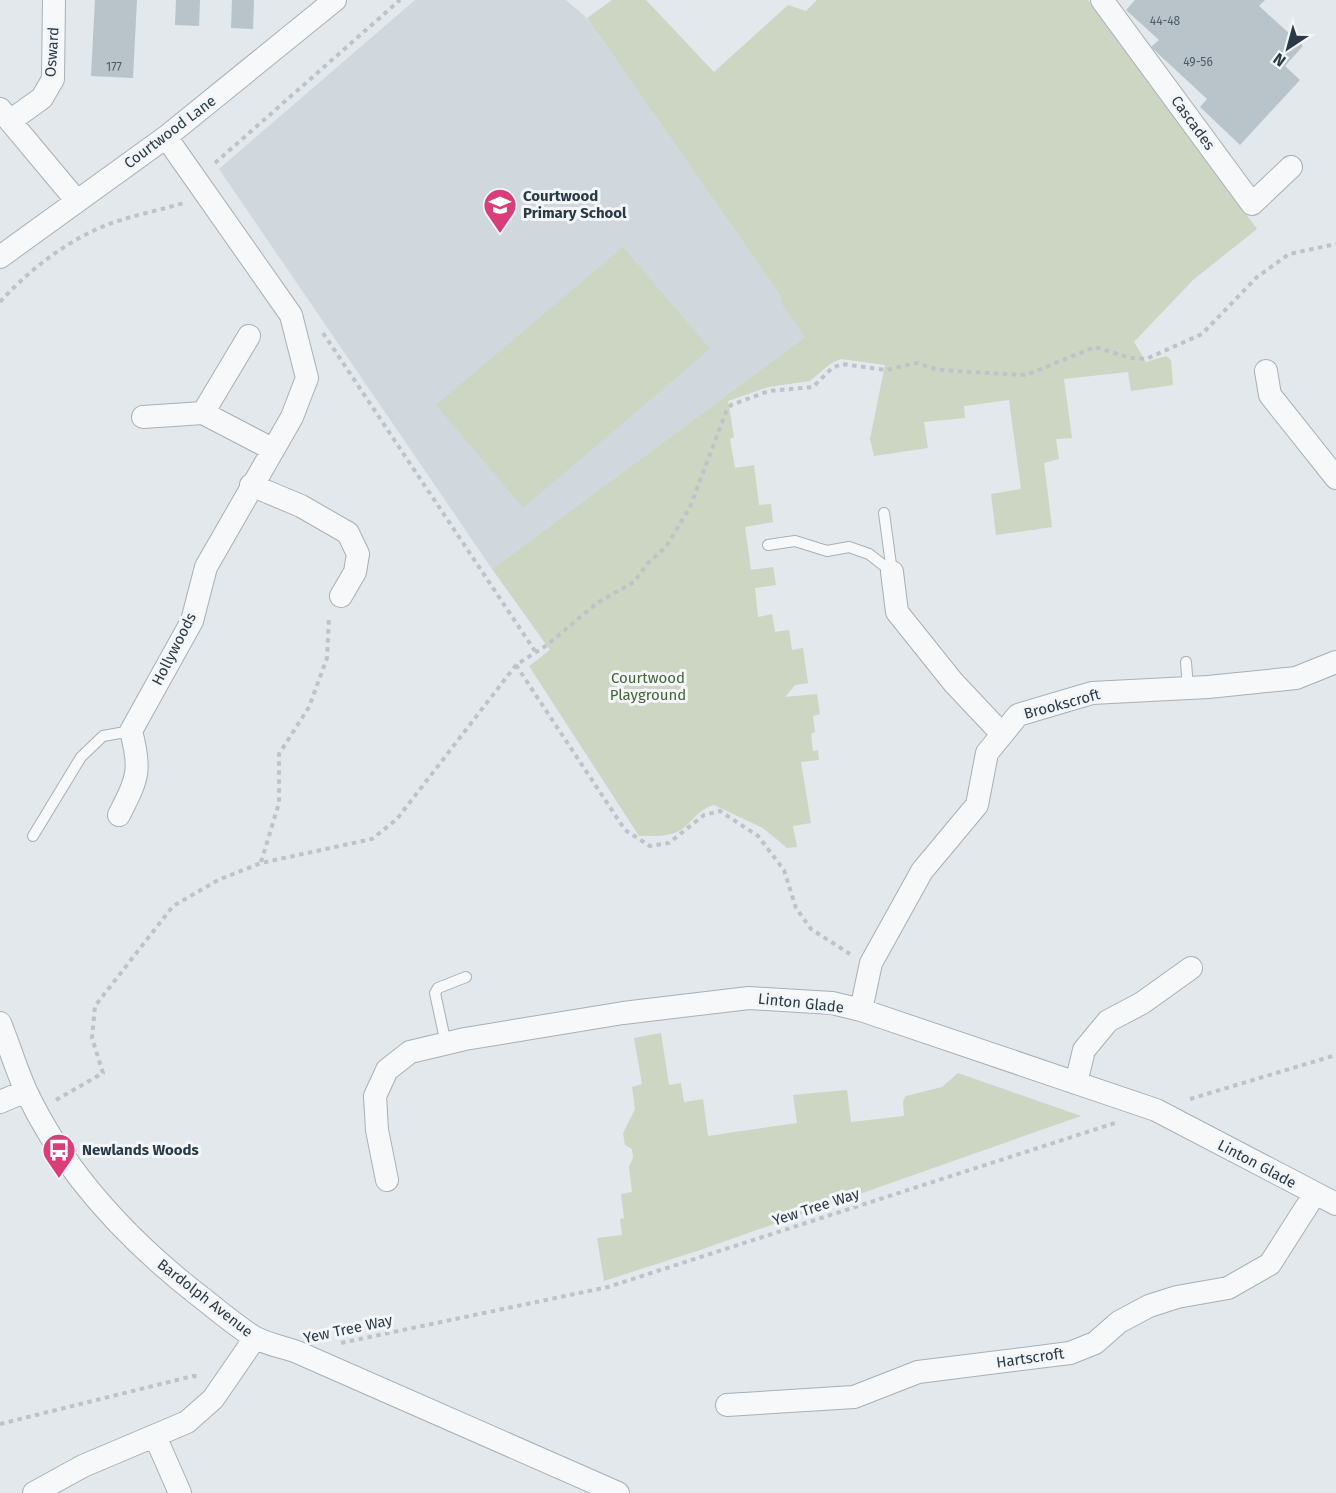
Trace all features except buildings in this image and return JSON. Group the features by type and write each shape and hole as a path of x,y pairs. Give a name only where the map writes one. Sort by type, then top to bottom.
{"street":[{"name":"Osward","path":"54,0 53,79 42,98 5,115 76,200"},
{"name":"Courtwood Lane","path":"0,257 166,137 335,0"},
{"name":"Cascades","path":"1102,0 1252,204 1291,167"},
{"name":"Hollywoods","path":"131,731 192,621 206,567 292,417 307,378 291,315 166,137"},
{"path":"203,413 249,336"},
{"path":"1266,370 1270,395 1336,478"},
{"path":"143,417 203,413 272,449"},
{"path":"251,485 301,506 348,533 358,554 355,572 341,596"},
{"path":"892,572 897,612 938,664 1001,733"},
{"name":"Brookscroft","path":"861,1010 871,963 922,871 977,805 987,753 1018,715 1092,693 1188,688 1296,678 1336,662"},
{"path":"119,815 137,779 138,756 131,731"},
{"path":"1076,1083 1084,1050 1108,1022 1142,1003 1191,968"},
{"name":"Linton Glade","path":"387,1180 376,1130 375,1095 387,1070 410,1052 623,1012 749,998 832,1003 861,1010 1156,1110 1314,1195 1336,1204"},
{"name":"Bardolph Avenue","path":"0,1023 26,1091 37,1111 62,1151 106,1212 156,1261 255,1338 297,1352 618,1493"},
{"path":"0,1101 26,1091"},
{"name":"Hartscroft","path":"727,1405 854,1397 918,1372 1070,1353 1095,1343 1119,1322 1149,1306 1177,1297 1228,1288 1270,1264 1314,1195"},
{"path":"34,1493 83,1466 187,1422 213,1399 255,1338"},
{"path":"155,1436 180,1493"}],"lane":[{"path":"884,513 892,572"},
{"path":"768,545 795,541 827,551 849,548 869,554 892,572"},
{"path":"1186,662 1188,688"},
{"path":"33,836 81,757 103,736 131,731"},
{"path":"446,1044 435,993 438,988 466,977"}],"path":[{"path":"0,302 15,285 58,251 103,226 184,203 220,181 211,167 400,0"},
{"path":"37,1111 103,1073 92,1038 95,1006 173,906 218,880 261,863 372,839 397,819 516,665 547,645 597,603 634,582 666,547 690,507 726,412 731,405 769,391 813,387 832,368 842,364 886,370 917,363 938,370 1026,375 1095,347 1130,358 1146,359 1202,334 1257,277 1288,254 1336,244"},
{"path":"318,326 535,651"},
{"path":"261,863 279,803 279,754 309,707 327,658 329,619 341,596"},
{"path":"516,665 625,830 650,846 669,843 704,815 720,811 758,836 784,870 796,908 811,929 839,949 871,963"},
{"name":"Yew Tree Way","path":"297,1352 608,1287 1156,1110 1336,1055"},
{"path":"0,1424 193,1376 198,1376 203,1383 219,1390"}],"shaded area":[{"name":"Courtwood Primary School","path":"415,0 566,0 587,18 782,298 782,303 805,337 492,569 219,169"}],"green space":[{"name":"Courtwood Playground","path":"612,0 646,0 714,72 788,5 806,11 817,0 1088,0 1257,229 1193,280 1134,342 1146,362 1166,356 1171,360 1173,385 1131,391 1128,372 1064,379 1072,438 1056,439 1059,459 1044,463 1052,527 996,535 991,494 1021,489 1009,400 964,406 965,418 924,422 928,448 874,456 870,439 885,365 841,359 830,364 810,381 768,387 728,401 734,437 730,439 735,468 754,465 759,505 771,504 773,522 745,527 751,570 773,567 776,585 755,588 758,617 772,614 775,632 789,630 792,650 803,648 808,683 795,685 785,697 817,694 820,714 813,716 815,732 811,734 813,751 818,750 819,760 801,762 811,823 793,826 797,847 787,848 763,828 714,805 699,813 684,828 675,833 639,836 529,666 550,650 492,569 805,337 781,303 782,298 587,18"},
{"path":"623,247 710,349 523,508 436,405"},
{"path":"661,1033 669,1085 681,1083 684,1102 703,1099 708,1136 797,1123 793,1095 847,1090 851,1122 904,1116 903,1101 906,1096 942,1087 958,1073 1081,1116 697,1251 604,1281 597,1238 622,1235 620,1219 624,1218 621,1194 632,1192 629,1167 633,1158 632,1149 625,1145 623,1133 635,1109 632,1087 642,1084 634,1038"}],"place":[{"name":"Courtwood Primary School","path":"500,234"},
{"name":"Newlands Woods","path":"59,1179"}]}
